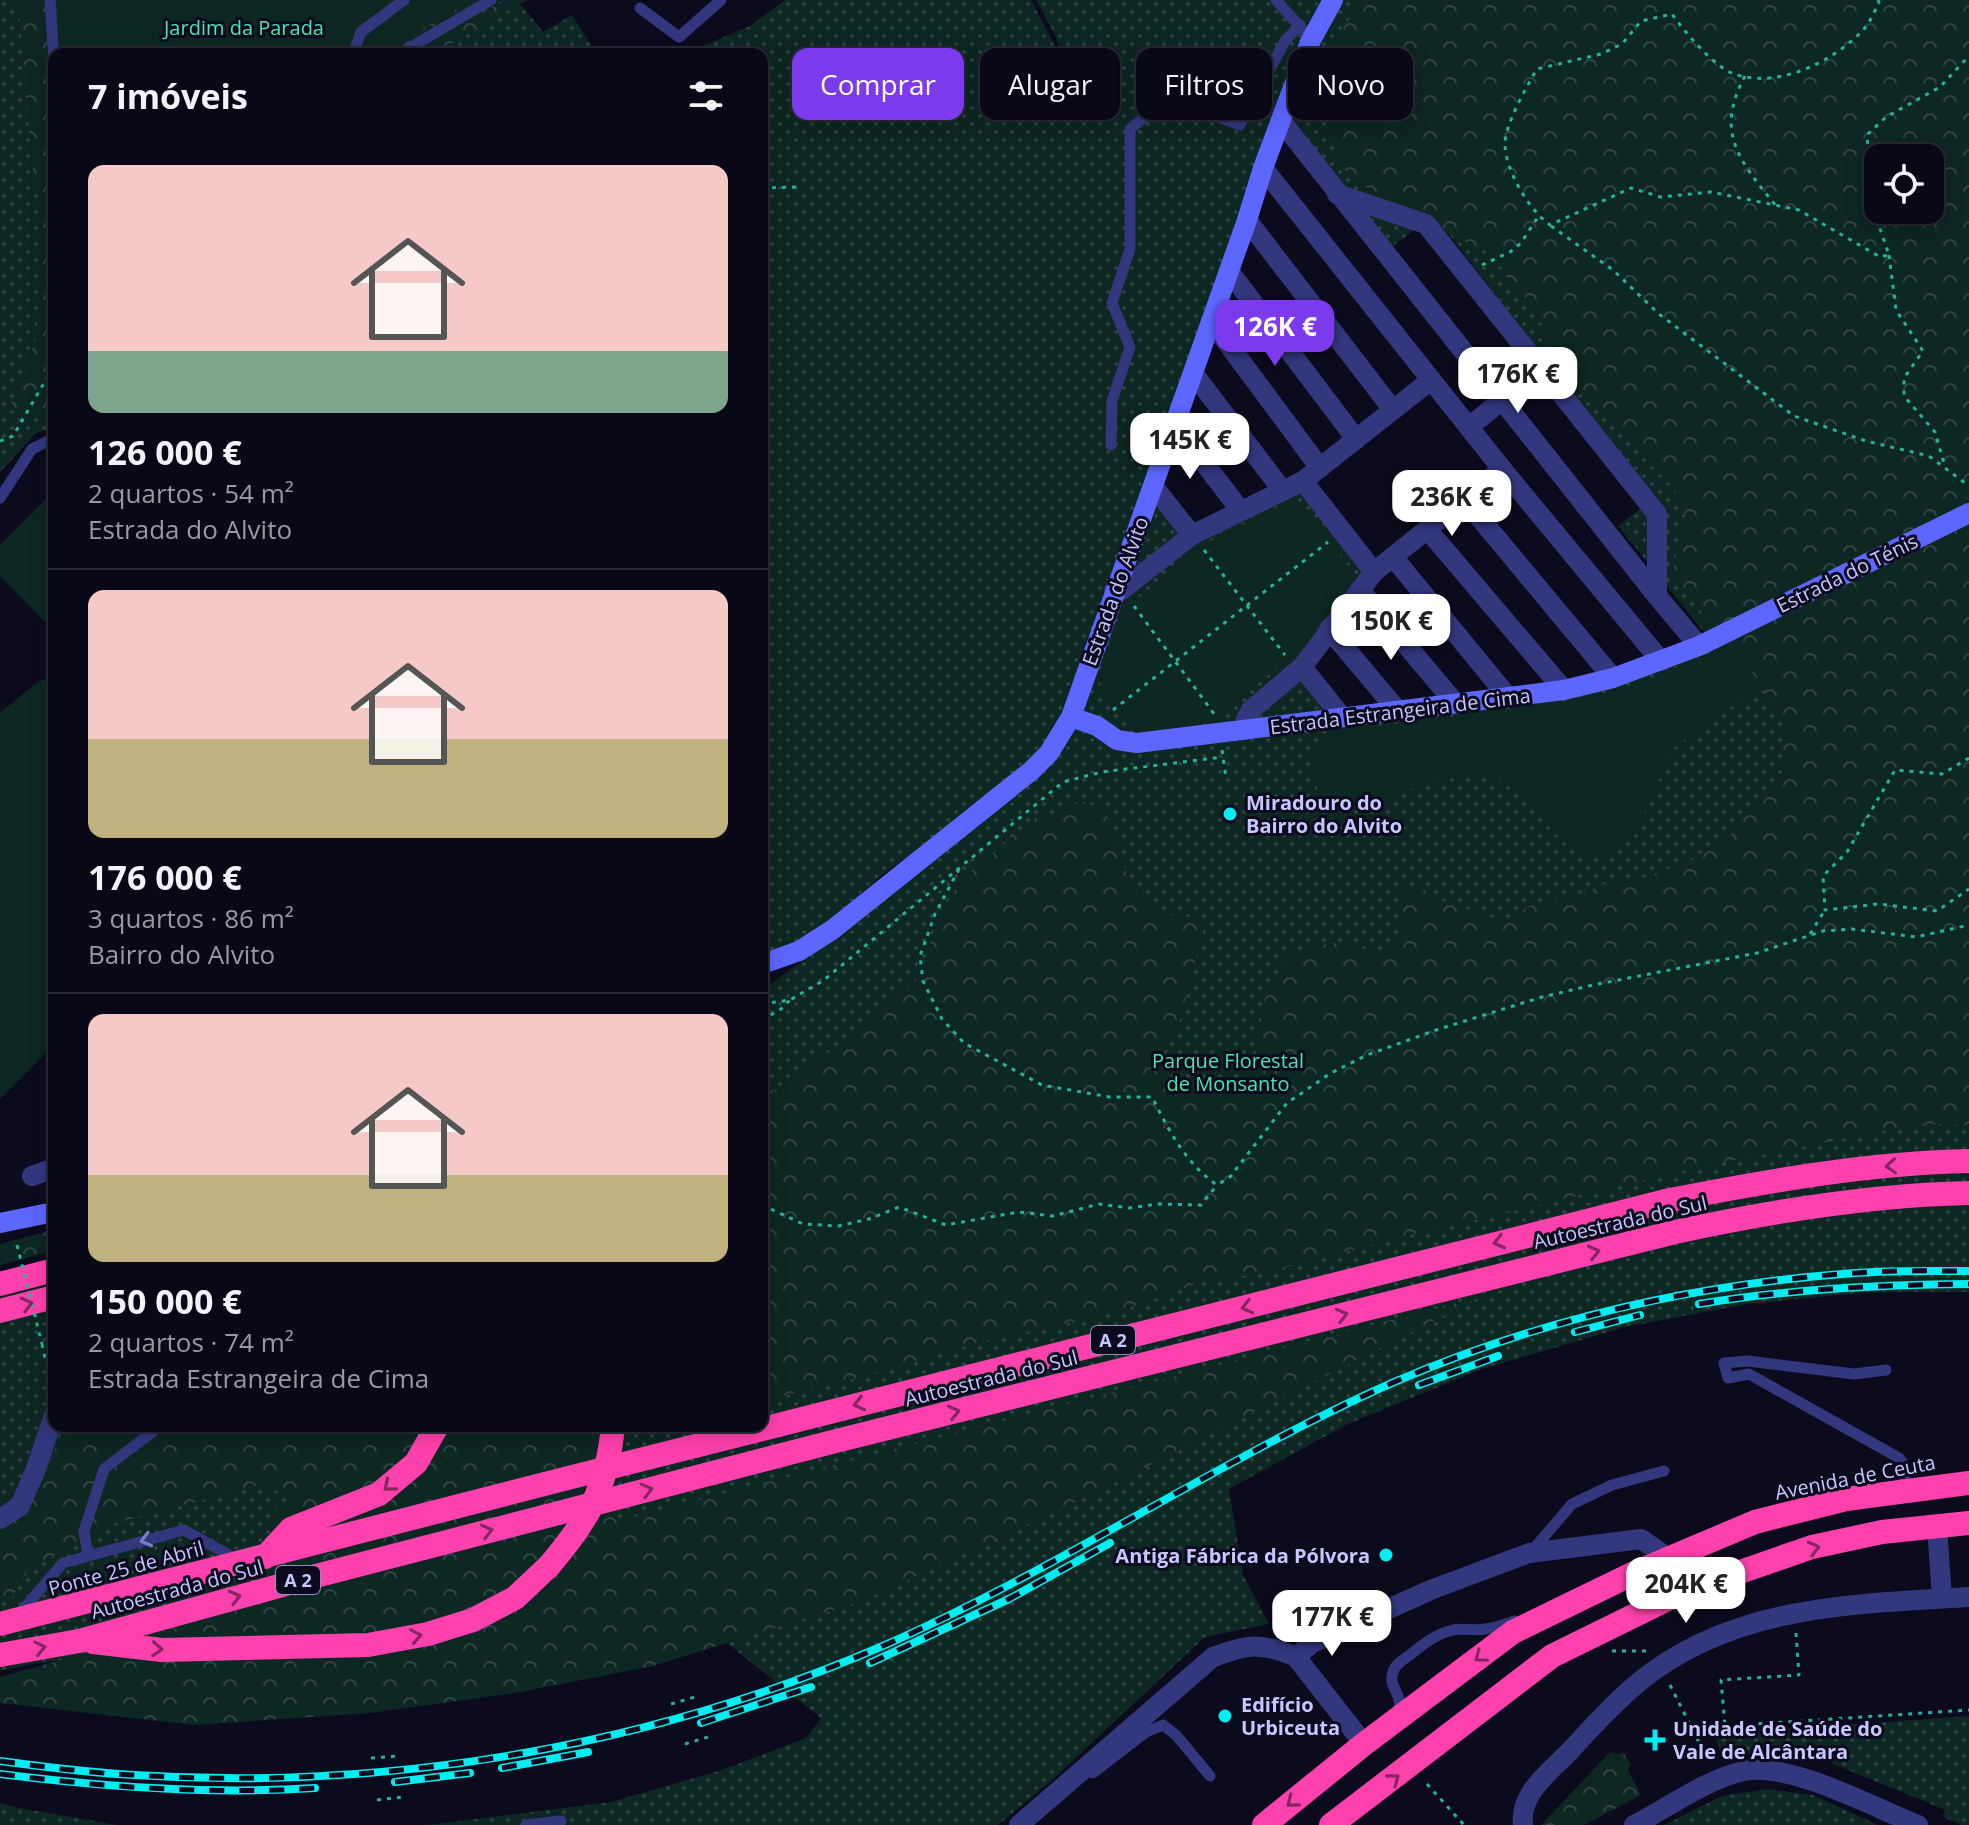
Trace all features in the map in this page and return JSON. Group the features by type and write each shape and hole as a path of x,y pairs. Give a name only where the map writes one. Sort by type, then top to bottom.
{"highway":[{"name":"Autoestrada do Sul","path":"768,1429 1670,1200 1792,1177 1969,1161"},
{"name":"Autoestrada do Sul","path":"79,1641 378,1559 836,1441 1675,1232 1792,1209 1888,1197 1969,1193"},
{"path":"0,1284 48,1272"},
{"path":"0,1311 48,1299"},
{"path":"254,1560 291,1529 379,1494 416,1463 434,1432"},
{"path":"79,1641 162,1650 368,1645 428,1634 473,1620 515,1598 549,1566 580,1530 600,1491 612,1432"},
{"name":"Autoestrada do Sul","path":"254,1560 757,1432"},
{"name":"Avenida de Ceuta","path":"1264,1825 1364,1744 1513,1632 1667,1557 1755,1522 1846,1499 1969,1483"},
{"path":"1331,1825 1552,1656 1682,1592 1812,1547 1882,1532 1969,1523"},
{"name":"Ponte 25 de Abril","path":"6,1623 254,1560"},
{"name":"A 2","path":"0,1655 79,1641"}],"street":[{"name":"Estrada do Alvito","path":"768,963 781,960 816,941 1031,771 1049,753 1071,717 1118,590 1263,168 1282,122 1305,34 1333,0"},
{"path":"1282,122 1699,646"},
{"path":"1263,168 1502,469 1661,661"},
{"path":"1337,194 1426,224 1657,514 1657,596"},
{"path":"1247,220 1393,410"},
{"path":"1229,271 1356,439"},
{"path":"1211,321 1320,468"},
{"path":"1469,427 1540,369"},
{"path":"1193,373 1283,491"},
{"path":"1118,590 1192,535 1303,481 1431,380"},
{"path":"1175,425 1241,511"},
{"path":"1245,730 1251,710 1329,629 1374,572 1502,469"},
{"path":"1303,481 1374,572"},
{"path":"1153,486 1192,535"},
{"path":"1464,499 1613,678"},
{"name":"Estrada do Ténis","path":"1725,634 1969,513"},
{"path":"1427,529 1564,690"},
{"path":"1393,557 1508,697"},
{"path":"1360,590 1456,704"},
{"path":"1329,629 1398,711"},
{"name":"Estrada Estrangeira de Cima","path":"1071,717 1097,726 1117,740 1129,743 1456,704 1564,690 1613,678 1725,634"},
{"path":"1296,665 1342,717"},
{"path":"32,1176 48,1170"},
{"path":"0,1223 48,1213"},
{"path":"0,1519 20,1506 48,1432"},
{"path":"1937,1526 1942,1598"},
{"path":"1296,1657 1312,1643 1433,1589 1529,1553 1641,1539 1667,1557 1682,1592"},
{"path":"1523,1825 1525,1802 1535,1787 1639,1681 1681,1652 1728,1630 1802,1610 1969,1597"},
{"path":"1019,1825 1213,1657 1242,1647 1269,1646 1296,1657 1364,1744"},
{"path":"1634,1825 1728,1775 1758,1769 1797,1775 1918,1825"}],"lane":[{"path":"50,0 53,48"},
{"path":"355,48 361,32 404,0"},
{"path":"409,48 491,0"},
{"path":"640,8 679,37 721,0"},
{"path":"1111,445 1112,401 1130,347 1112,303 1130,249 1130,129 1150,113 1171,108 1195,109 1240,125 1285,41 1305,34 1276,0"},
{"path":"0,498 32,449 48,441"},
{"path":"1886,1370 1854,1374 1748,1361 1724,1363 1728,1378 1749,1374 1899,1458 1904,1464 1905,1478 1903,1484 1892,1493"},
{"path":"88,1556 84,1531 104,1469 152,1432"},
{"path":"1529,1553 1572,1504 1612,1485 1664,1471"},
{"path":"6,1623 63,1563 184,1530 254,1560"},
{"path":"1392,1723 1401,1705 1391,1681 1392,1674 1399,1663 1428,1640 1455,1630 1483,1630 1562,1608"},
{"path":"1025,1825 1157,1726 1169,1727 1210,1776"},
{"path":"526,1825 561,1821"}],"path":[{"path":"1878,0 1865,29 1815,67 1772,79 1732,74 1693,41 1672,14 1641,21 1622,44 1601,54 1537,69 1521,95 1505,143 1514,179 1538,217 1613,270 1659,314 1794,416 1866,441 1929,456 1969,486"},
{"path":"1946,469 1935,432 1904,396 1904,378 1923,351 1896,310 1889,255 1873,208 1867,135 1886,117 1940,87 1969,56"},
{"path":"1745,76 1733,100 1731,133 1744,165 1776,206"},
{"path":"768,188 797,187"},
{"path":"1550,225 1631,188 1661,197 1711,192 1799,210 1880,257 1889,255"},
{"path":"1468,277 1493,258 1510,252 1521,243 1538,217"},
{"path":"0,441 13,436 48,376"},
{"path":"1113,710 1342,531"},
{"path":"1192,535 1296,665"},
{"path":"1118,590 1217,718"},
{"path":"768,1017 824,980 858,953 1063,782 1077,776 1223,757 1226,778"},
{"path":"1810,935 1825,910 1823,876 1847,852 1895,770 1942,774 1969,758"},
{"path":"959,869 935,914 920,956 923,981 942,1019 964,1043 1042,1085 1110,1097 1152,1097 1168,1131 1203,1175 1217,1185"},
{"path":"1825,910 1878,904 1937,911 1969,889"},
{"path":"768,1208 803,1224 838,1226 869,1219 899,1207 946,1225 1019,1212 1053,1216 1099,1204 1129,1208 1158,1204 1201,1205 1217,1185 1230,1177 1287,1103 1331,1073 1367,1055 1542,997 1757,953 1823,931 1852,929 1916,937 1969,925"},
{"path":"768,1003 790,1000"},
{"path":"17,1245 48,1362"},
{"path":"1796,1643 1799,1675 1721,1680 1725,1726 1969,1710"},
{"path":"1604,1652 1647,1651"},
{"path":"1665,1679 1713,1768"},
{"path":"671,1704 695,1697"},
{"path":"685,1744 708,1737"},
{"path":"371,1758 397,1756"},
{"path":"1427,1784 1464,1825"},
{"path":"377,1800 403,1797"}],"green space":[{"path":"0,0 527,0 519,5 543,32 572,15 593,48 48,48 48,429 36,433 0,472"},
{"path":"18,0 61,0 65,48 48,48 48,417 9,410 35,342 43,277 38,196 32,166"},
{"name":"Jardim da Parada","path":"61,0 473,0 388,48 65,48"},
{"path":"473,0 487,0 491,8 506,0 527,0 444,48 388,48"},
{"name":"Parque Florestal de Monsanto","path":"785,0 1031,0 1056,48 980,48 980,120 1120,120 1120,48 1059,48 1036,0 1969,0 1969,1292 1871,1292 1748,1304 1625,1327 1482,1369 1348,1424 1229,1489 1243,1575 1269,1624 1205,1637 1050,1782 998,1825 428,1825 611,1802 722,1770 806,1738 821,1718 596,1538 123,1654 37,1663 0,1671 0,1296 48,1284 48,1432 768,1432 768,985 866,913 906,858 801,941 768,952 768,48 698,48 750,26","holes":["1288,48 1413,48 1413,120 1289,120 1392,247 1434,215 1653,499 1618,526 1712,642 1606,678 1331,711 1296,667 1375,570 1299,476 1186,529 1148,481 1282,111 1288,118"]},
{"path":"1360,0 1969,0 1969,1125 1919,1124 1709,1165 1258,1274 1202,1282 1118,1312 977,1343 858,1378 768,1400 768,1096 842,1043 916,980 925,962 937,920 956,888 969,873 1035,818 1052,816 1081,801 1099,807 1109,819 1127,874 1160,911 1194,917 1203,923 1180,1019 1160,1070 1163,1078 1202,1092 1234,1084 1251,1061 1264,1000 1287,956 1330,944 1351,945 1373,953 1400,943 1398,910 1401,890 1412,886 1422,889 1438,899 1497,919 1509,918 1548,899 1570,899 1611,881 1640,879 1692,860 1727,839 1782,772 1782,717 1750,670 1727,647 1672,574 1685,515 1674,489 1569,379 1534,309 1490,253 1390,207 1342,168 1327,120 1413,120 1413,48 1335,48"},
{"path":"48,497 48,625 0,576 0,545"},
{"path":"1296,498 1357,577 1300,650 1209,723 1135,733 1097,679 1122,611 1208,542"},
{"path":"1727,647 1750,670 1761,688 1702,726 1672,750 1635,835 1609,855 1578,852 1558,836 1516,791 1494,779 1454,778 1434,782 1339,814 1324,805 1316,786 1313,753 1318,745 1338,735 1337,728 1388,725 1569,701 1626,688"},
{"path":"48,678 48,1051 0,1099 0,713 37,682"},
{"path":"48,1232 48,1253 0,1265 0,1244"},
{"path":"1483,1296 1093,1494 865,1600 653,1666 515,1693 370,1713 195,1725 0,1703 0,1677 302,1593 272,1522 269,1507 290,1502 289,1494 257,1486 116,1523 28,1570 10,1601 0,1603 0,1516 11,1518 46,1473 62,1432 597,1432 618,1521"},
{"path":"1969,1716 1969,1825 1943,1817 1945,1810 1807,1753 1804,1760 1763,1753 1722,1760 1715,1734"},
{"path":"1610,1752 1623,1752 1641,1795 1584,1825 1541,1825"},
{"path":"1767,1789 1813,1795 1878,1825 1664,1825 1722,1796"},
{"path":"0,1803 14,1807 117,1825 0,1825"}],"railway":[{"path":"0,1761 134,1775 230,1778 326,1776 422,1768 517,1754 611,1735 704,1711 796,1681 885,1645 1013,1583 1327,1413 1392,1383 1504,1341 1619,1308 1736,1286 1869,1272 1969,1271"},
{"path":"1699,1304 1834,1289 1969,1284"},
{"path":"1575,1332 1640,1315"},
{"path":"1419,1385 1498,1356"},
{"path":"870,1663 1009,1599 1110,1543"},
{"path":"701,1723 811,1687"},
{"path":"502,1768 588,1752"},
{"path":"395,1782 470,1773"},
{"path":"0,1774 157,1788 236,1791 315,1788"}],"place":[{"name":"Miradouro do Bairro do Alvito","path":"1230,814"},
{"name":"Antiga Fábrica da Pólvora","path":"1386,1555"},
{"name":"Edifício Urbiceuta","path":"1225,1716"},
{"name":"Unidade de Saúde do Vale de Alcântara","path":"1655,1740"}]}
